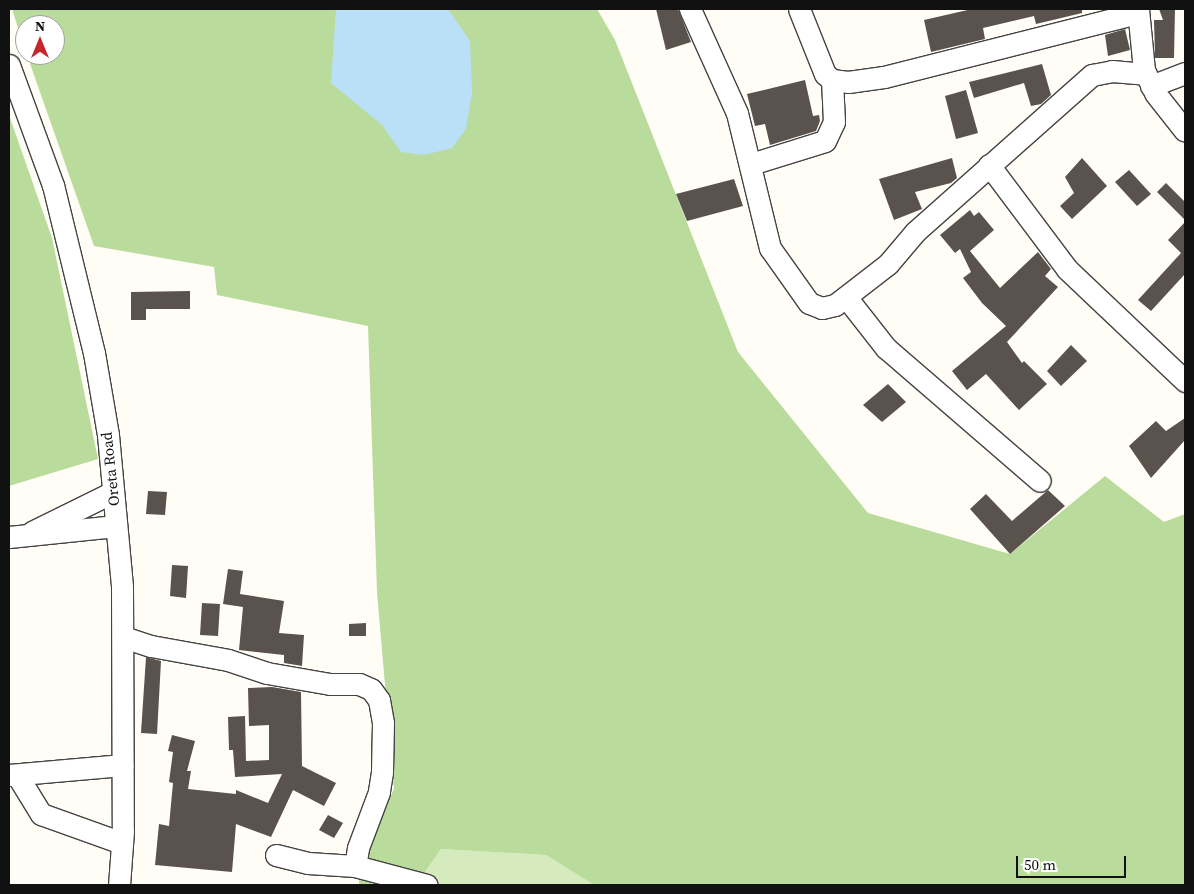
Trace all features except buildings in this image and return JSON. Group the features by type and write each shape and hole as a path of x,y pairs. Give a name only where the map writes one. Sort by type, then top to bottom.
{"street":[{"path":"690,9 737,114 751,164 770,248 809,303 822,308 835,306 888,264 915,232 1092,75 1112,71 1141,50"},
{"path":"799,9 825,74 832,80 848,82 884,77 1137,11 1141,50 1148,80 1185,131"},
{"name":"Oreta Road","path":"9,65 53,185 73,264 94,353 113,492 123,637 122,843 119,885"},
{"path":"1112,71 1148,80 1185,73"},
{"path":"751,164 825,141 834,122 832,80"},
{"path":"989,165 1067,269 1185,381"},
{"path":"846,296 886,348 1040,481"},
{"path":"30,534 113,492"},
{"path":"9,537 64,533 115,526"},
{"path":"123,637 228,660 267,673 330,684 359,684 372,689 378,700 383,723 382,772 380,792 358,848 355,866"},
{"path":"13,775 123,765"},
{"path":"13,775 41,814 72,827 122,843"},
{"path":"276,855 308,863 355,866 427,885"}],"green space":[{"path":"12,9 597,9 615,40 738,352 868,513 1010,554 1105,476 1164,522 1185,514 1185,885 594,885 546,855 441,849 416,885 359,885 360,858 394,789 377,592 368,326 217,295 214,267 94,246 31,65 65,65 65,15 15,15 15,18"},
{"path":"9,115 52,238 98,459 9,486"},
{"path":"441,849 546,855 594,885 416,885"}],"water":[{"path":"336,9 448,9 470,41 472,93 466,129 452,148 424,155 401,152 382,125 331,83"}]}
